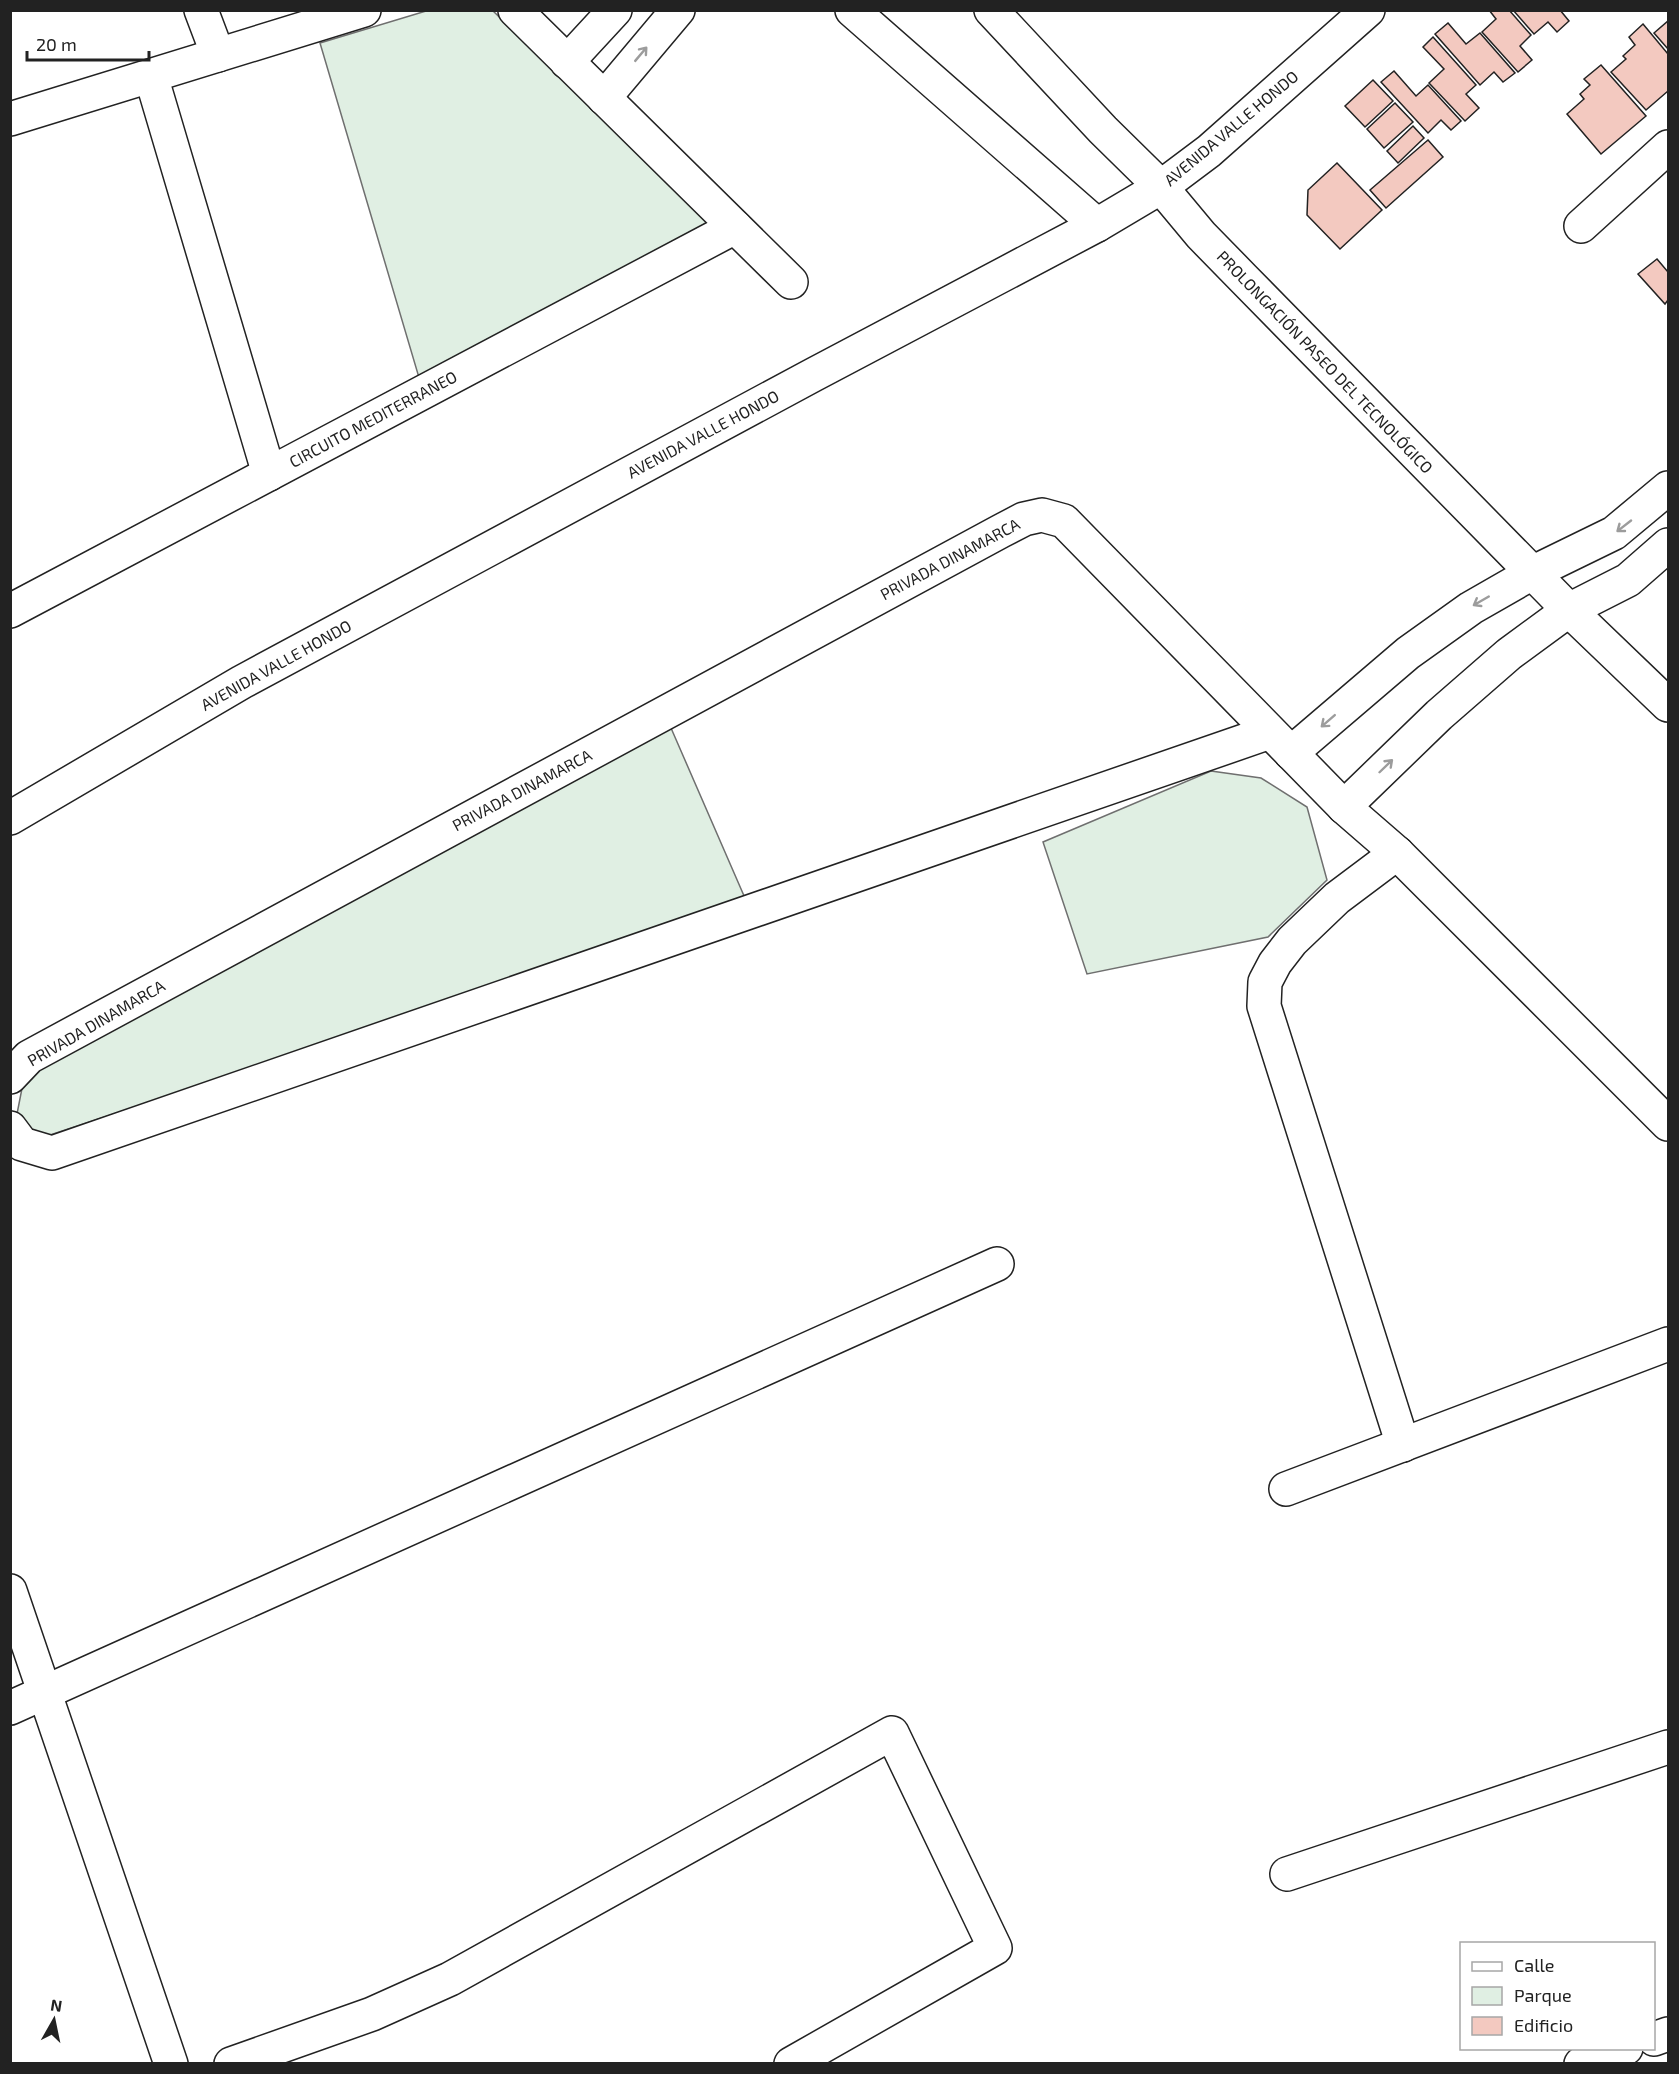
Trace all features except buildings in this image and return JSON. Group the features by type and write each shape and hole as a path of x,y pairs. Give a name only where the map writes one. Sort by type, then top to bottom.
{"street":[{"path":"201,10 218,55"},
{"path":"10,119 364,10"},
{"path":"515,10 791,282"},
{"path":"567,62 615,10"},
{"path":"604,98 678,10"},
{"path":"852,10 1096,225"},
{"name":"PROLONGACIÓN PASEO DEL TECNOLÓGICO","path":"991,10 1103,130 1161,187 1201,235 1532,573 1668,705"},
{"name":"AVENIDA VALLE HONDO","path":"10,818 242,682 1096,225 1161,187 1209,151 1368,10"},
{"path":"152,76 269,474"},
{"path":"1581,226 1668,147"},
{"name":"CIRCUITO MEDITERRANEO","path":"10,611 735,227"},
{"path":"10,1128 22,1144 52,1153 1280,743 1471,608 1532,573 1614,533 1668,488"},
{"name":"PRIVADA DINAMARCA","path":"10,1077 29,1057 990,537 1024,519 1041,514 1064,521 1280,743"},
{"path":"1344,807 1439,715 1509,654 1569,610 1628,580 1668,545"},
{"path":"1280,743 1344,807 1397,853 1668,1124"},
{"path":"1397,853 1337,898 1292,941 1275,963 1265,982 1264,1006 1403,1445"},
{"path":"10,1708 997,1264"},
{"path":"1286,1489 1668,1344"},
{"path":"10,1591 171,2064"},
{"path":"231,2064 372,2014 450,1979 892,1733 996,1948 791,2064"},
{"path":"1287,1874 1668,1747"},
{"path":"1581,2064 1623,2050"}],"green space":[{"path":"426,11 493,11 718,226 420,381 320,43"},
{"path":"671,728 748,905 38,1139 16,1119 25,1073"},
{"path":"1211,771 1261,778 1307,807 1327,880 1268,937 1087,974 1043,842"}]}
